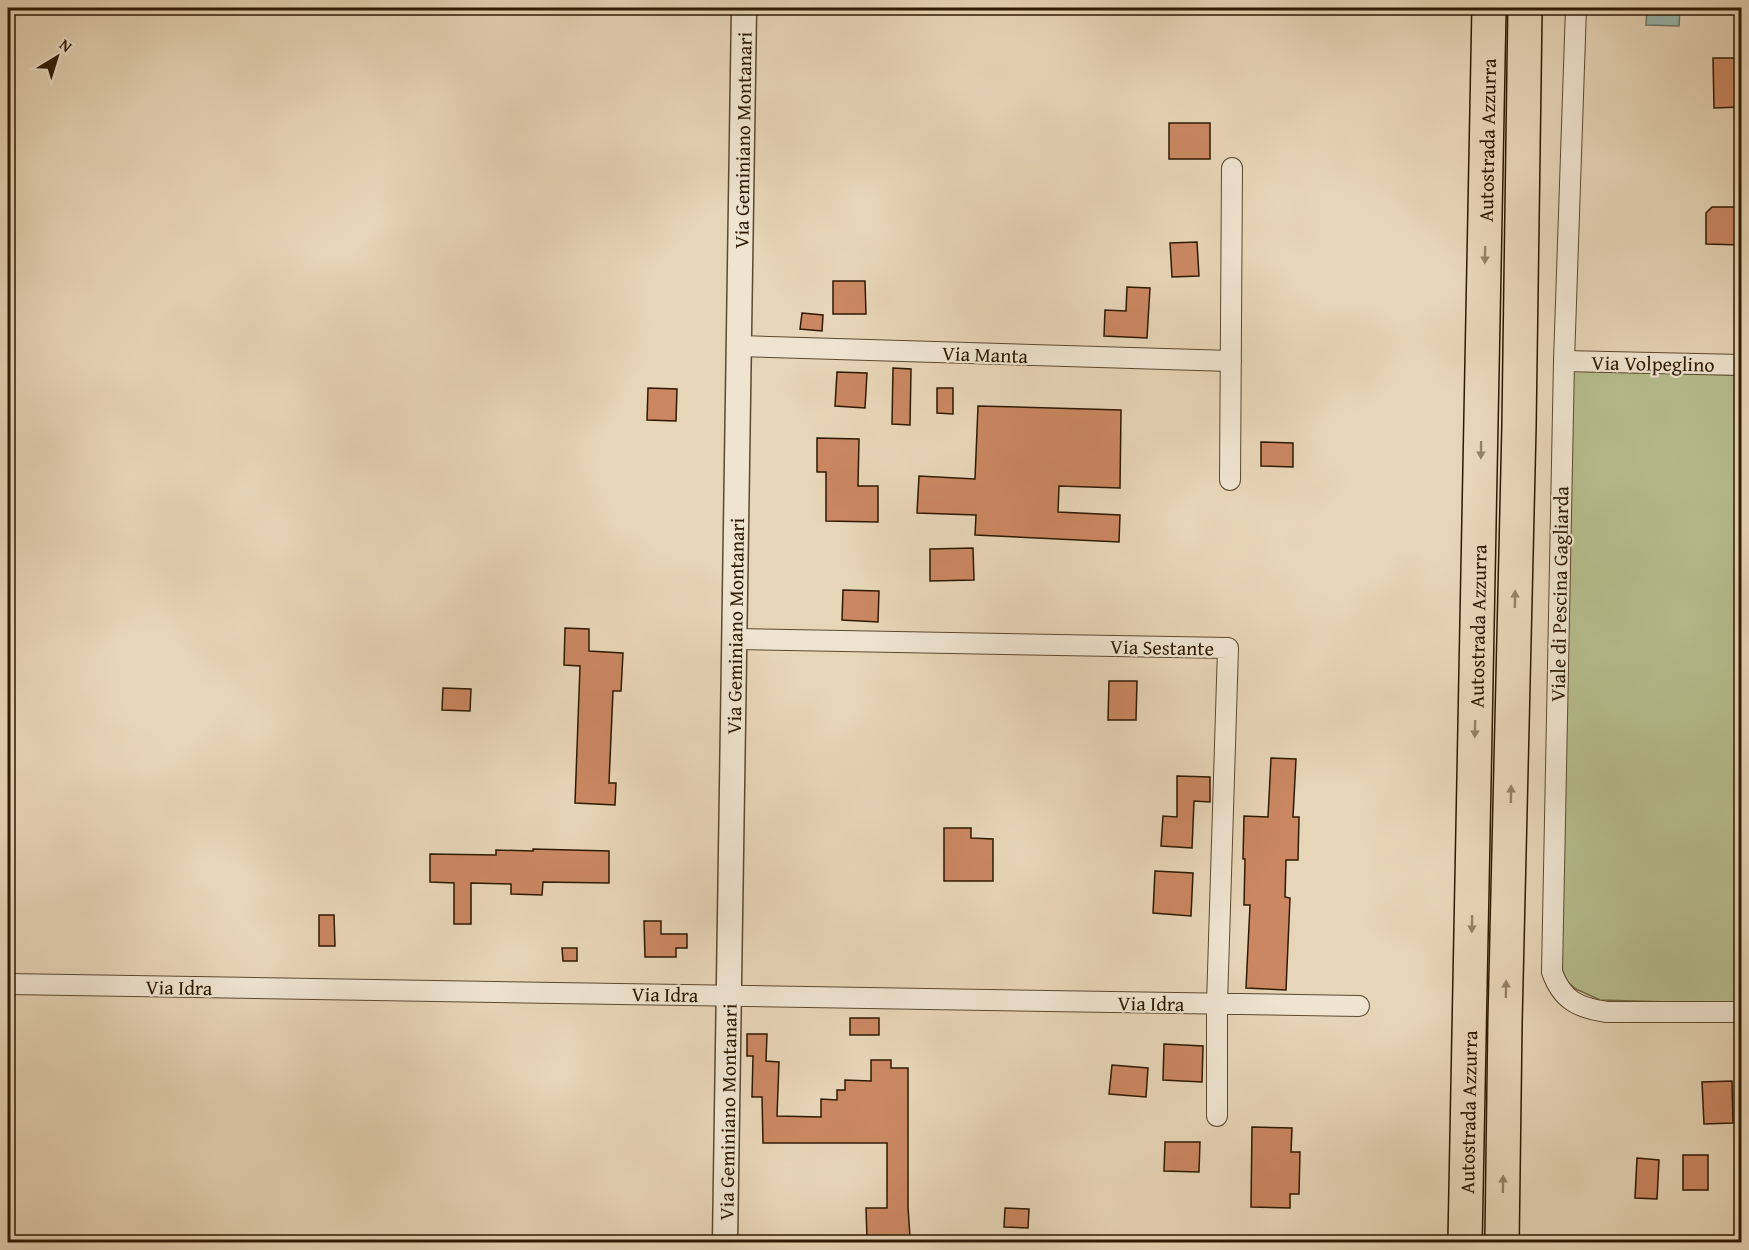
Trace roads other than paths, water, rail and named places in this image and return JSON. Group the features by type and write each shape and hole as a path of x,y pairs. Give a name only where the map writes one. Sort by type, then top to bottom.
{"highway":[{"name":"Autostrada Azzurra","path":"1465,1242 1489,8"},
{"name":"Autostrada Azzurra","path":"1502,1242 1525,8"}],"street":[{"name":"Via Geminiano Montanari","path":"725,1242 744,8"},
{"name":"Viale di Pescina Gagliarda","path":"1576,8 1564,361 1551,972 1559,988 1567,997 1593,1010 1607,1012 1742,1012"},
{"path":"1230,480 1232,168"},
{"name":"Via Manta","path":"739,346 1231,361"},
{"name":"Via Volpeglino","path":"1564,361 1742,365"},
{"name":"Via Sestante","path":"735,639 1228,648 1217,1116"},
{"name":"Via Idra","path":"8,984 1359,1006"}],"water":[{"path":"1647,8 1680,9 1679,26 1646,25"}]}
